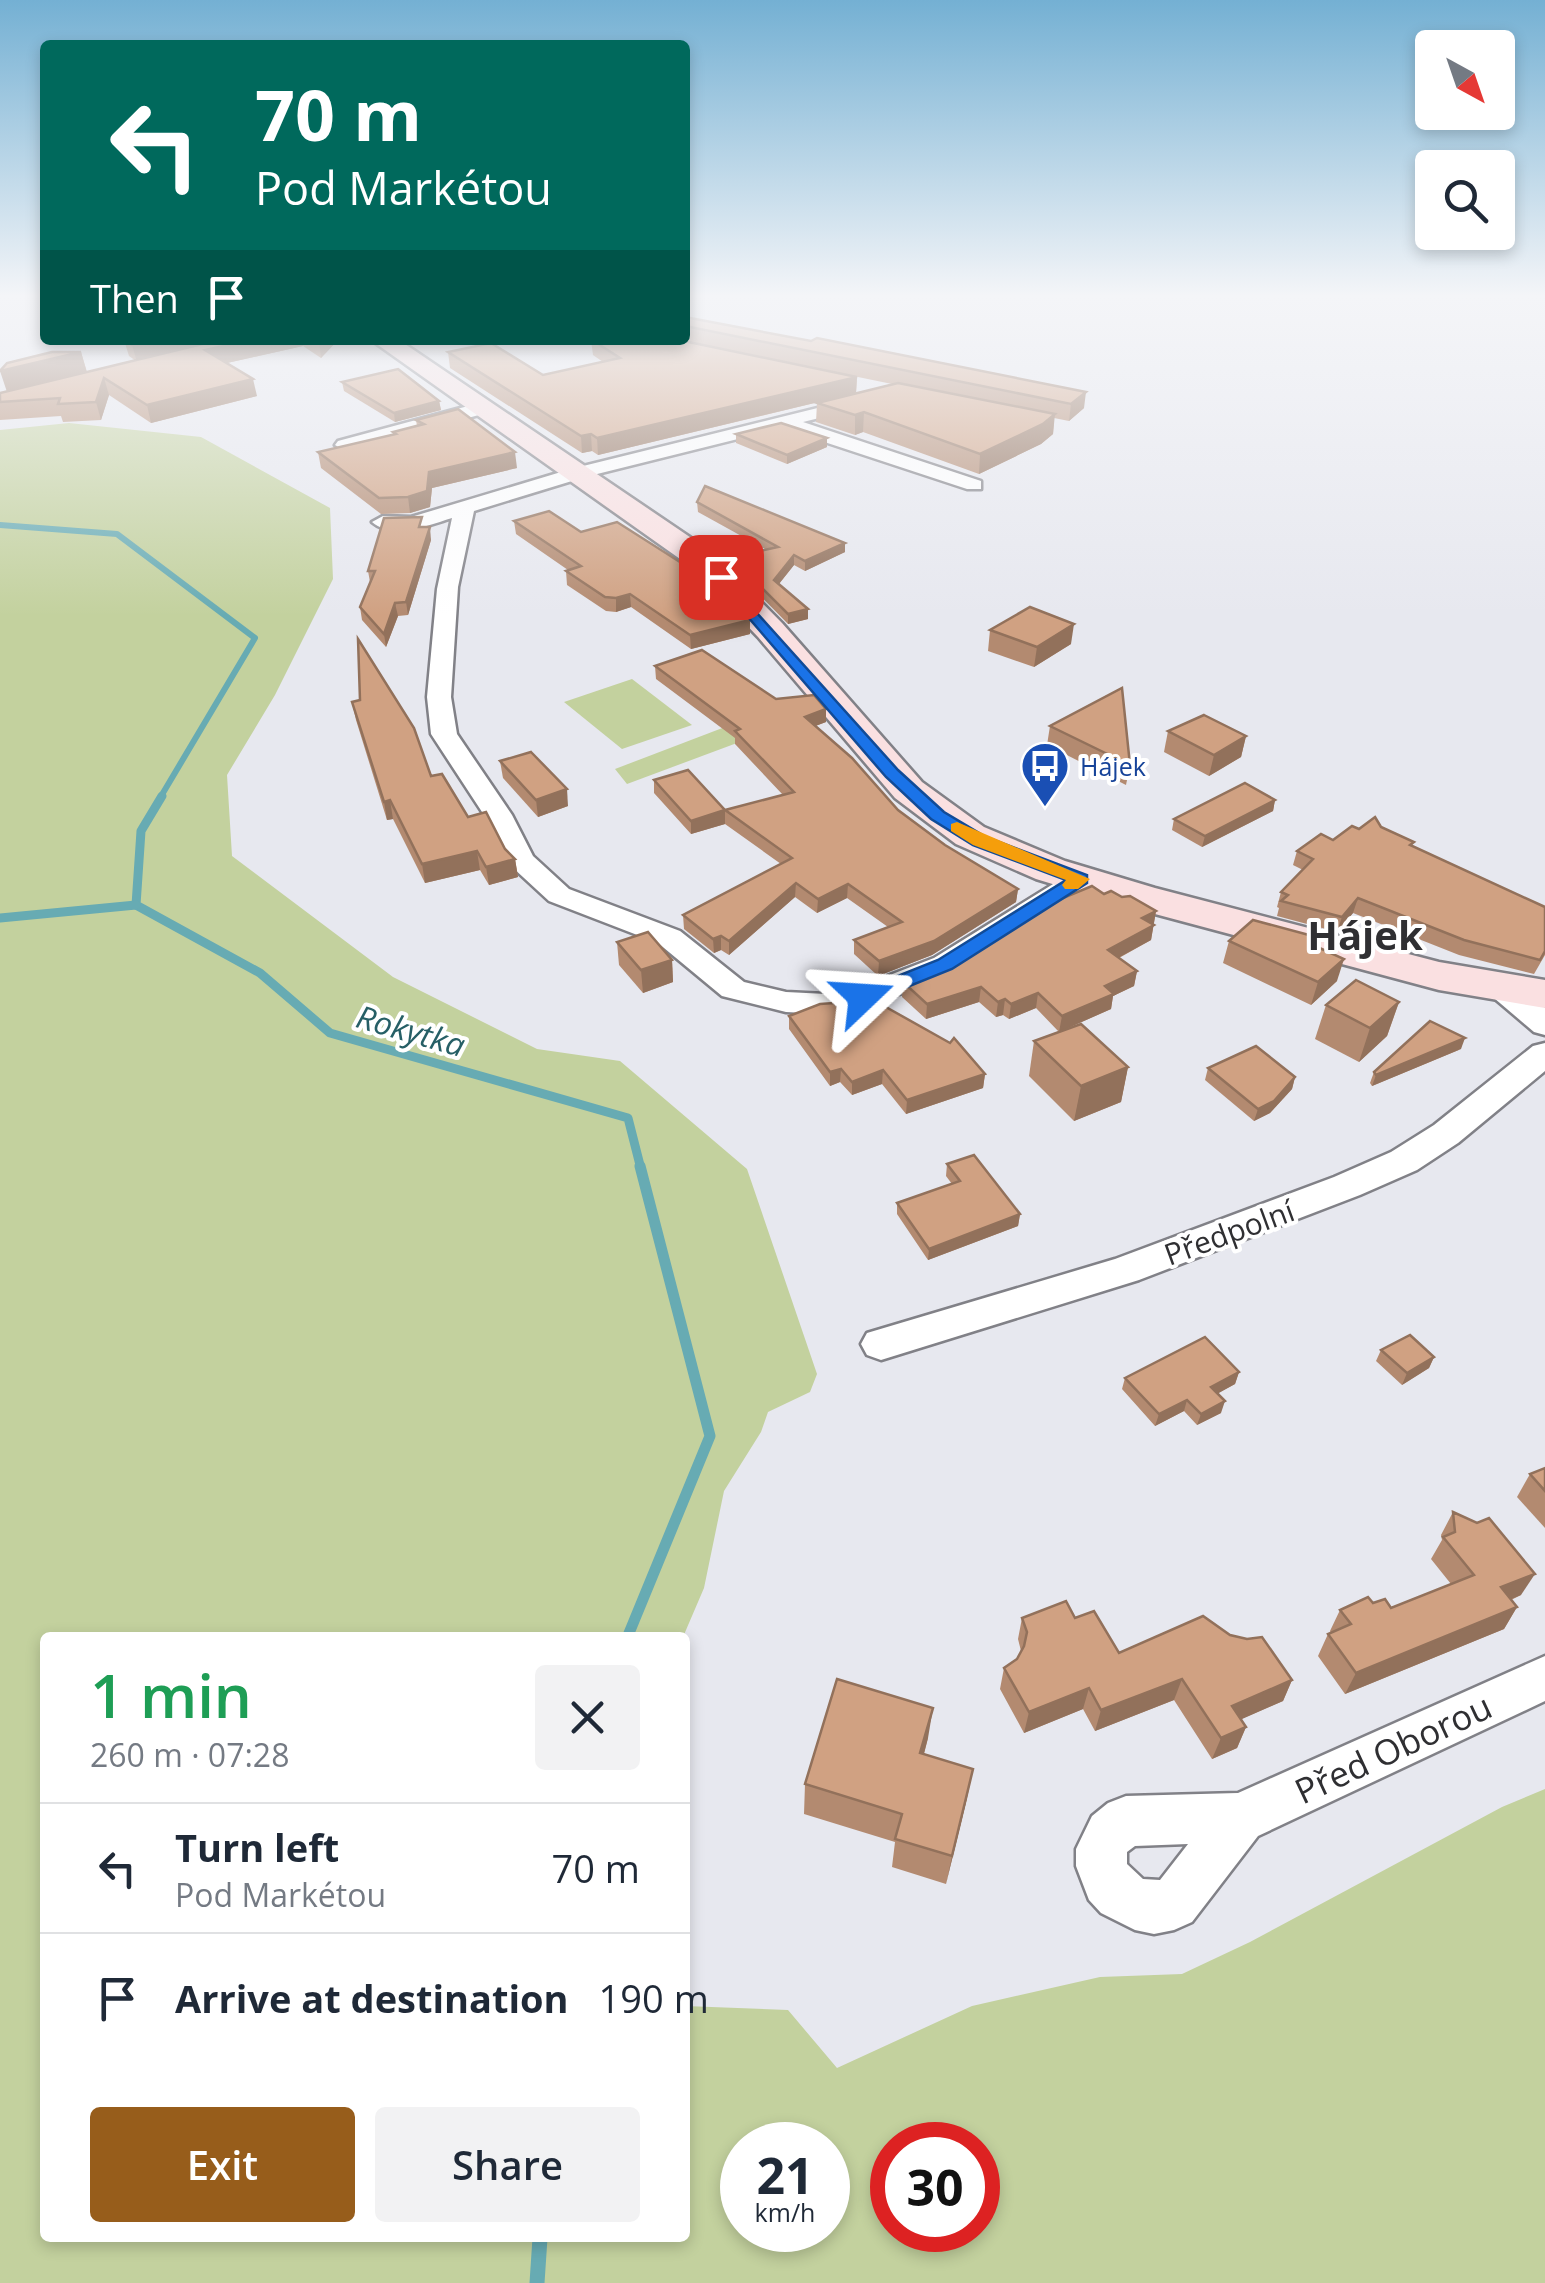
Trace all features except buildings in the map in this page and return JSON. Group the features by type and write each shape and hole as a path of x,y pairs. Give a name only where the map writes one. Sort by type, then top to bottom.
{"street":[{"path":"476,404 679,542 721,577 892,774 938,816 979,841 1081,879 1525,992 1545,1025"},
{"path":"384,522 412,523 578,473 783,422 836,404"},
{"path":"345,445 483,408"},
{"path":"783,422 974,485"},
{"path":"464,508 449,586 439,697 444,734 498,816 521,860 559,895 668,937 733,988 786,1002 826,1004 863,997 945,965 1081,879"},
{"name":"Předpolní","path":"881,1344 1126,1270 1281,1213 1390,1167 1446,1134 1545,1054"},
{"name":"Před Oborou","path":"1240,1818 1545,1678"}],"green space":[{"path":"69,423 201,437 330,508 333,579 275,695 227,775 232,856 393,977 537,1049 620,1061 747,1169 817,1374 810,1392 768,1412 761,1432 724,1491 704,1588 685,1632 40,1632 40,2242 690,2242 690,2006 788,2010 837,2068 972,2006 1100,1977 1182,1974 1250,1942 1502,1807 1545,1789 1545,2283 0,2283 0,430"},
{"path":"632,679 692,725 622,749 564,702"},
{"path":"725,727 745,740 627,784 615,769"}],"waterway":[{"name":"Rokytka","path":"0,525 117,534 255,638 160,798"},
{"name":"Rokytka","path":"136,905 141,831 162,796"},
{"path":"0,918 136,905"},
{"name":"Rokytka","path":"136,905 260,973 330,1033 628,1118 641,1169"},
{"name":"Rokytka","path":"629,1632 710,1436 640,1166"},
{"name":"Rokytka","path":"537,2283 540,2242"}],"slow traffic":[{"path":"957,828 979,841 1081,879 1071,885"}],"place":[{"name":"Hájek","path":"1045,808"}],"district":[{"name":"Hájek","path":"1365,934"}],"route":[{"path":"721,577 900,783 938,816 979,841 1081,879 945,965 863,997"}]}
